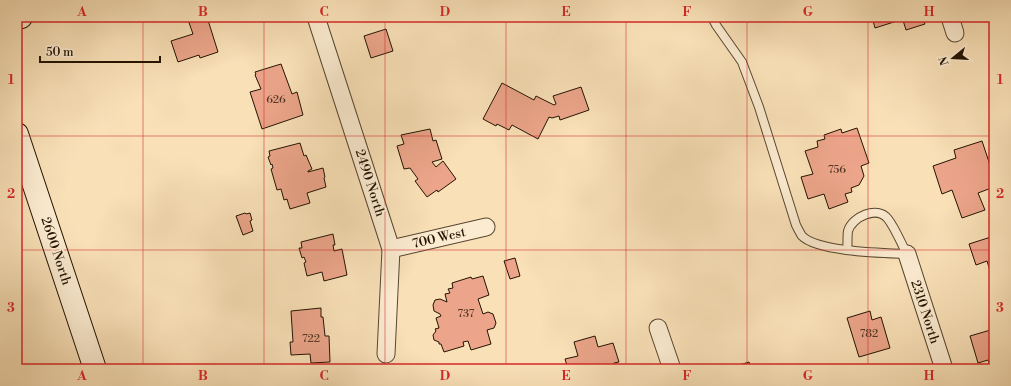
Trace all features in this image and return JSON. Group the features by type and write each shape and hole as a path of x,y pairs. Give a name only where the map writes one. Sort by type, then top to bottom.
{"street":[{"path":"17,18 21,17"},
{"name":"2490 North","path":"316,17 391,249 386,354"},
{"path":"950,17 955,34"},
{"name":"2600 North","path":"17,134 96,369"},
{"name":"700 West","path":"391,249 486,227"},
{"name":"2310 North","path":"906,254 944,369"},
{"path":"658,328 672,369"}],"lane":[{"path":"712,17 742,62 759,108 796,225 802,236 813,242 847,250 864,253 906,254 887,218 877,212 864,214 855,221 848,230 847,250"}],"building":[{"path":"187,17 207,17 218,52 200,58 199,55 178,62 171,41 193,34"},
{"path":"872,17 898,17 896,18 897,21 875,28"},
{"path":"902,17 922,17 925,24 906,30"},
{"path":"386,29 393,51 371,58 364,36"},
{"path":"281,64 292,94 297,92 303,115 262,129 250,92 261,89 255,72"},
{"path":"502,83 534,100 536,96 554,105 556,104 553,96 581,87 589,110 560,120 559,116 552,118 549,117 538,139 512,125 509,130 497,124 496,126 483,119"},
{"path":"857,128 869,163 861,166 864,176 859,185 851,188 852,192 845,194 848,202 829,209 824,194 808,199 801,177 813,174 805,151 818,147 817,141 825,139 824,135 841,129 842,133"},
{"path":"430,129 433,141 436,140 442,159 432,162 436,167 443,161 456,179 438,192 437,190 427,197 415,181 418,179 410,168 404,169 397,146 404,144 401,135"},
{"path":"982,141 994,177 992,177 994,187 978,193 985,210 962,218 952,190 942,194 933,166 956,158 954,150"},
{"path":"300,143 304,156 306,155 312,169 308,172 323,168 326,187 307,193 310,203 290,209 287,199 284,200 281,189 277,190 271,169 273,168 272,164 271,165 268,157 270,156 269,151"},
{"path":"250,213 252,220 250,221 253,231 243,235 236,216"},
{"path":"333,234 335,245 333,245 334,251 342,249 347,275 324,281 322,272 307,276 304,263 306,262 304,257 302,258 299,248 302,248 301,242"},
{"path":"994,236 994,283 987,261 976,265 969,244"},
{"path":"515,258 520,276 510,279 504,261"},
{"path":"483,276 489,295 478,299 483,314 488,312 493,314 496,323 494,328 487,330 491,344 471,350 468,341 463,342 464,346 444,352 441,344 434,340 433,335 436,331 435,329 439,328 436,318 441,316 434,311 433,305 435,300 440,299 447,302 445,294 450,293 448,289 453,288 452,283 471,277 472,279"},
{"path":"321,308 321,317 323,317 325,336 329,336 330,362 311,363 310,354 291,355 290,342 293,342 291,311"},
{"path":"870,311 872,320 881,317 890,348 859,357 847,318"},
{"path":"994,329 994,369 991,369 988,360 978,363 970,336"},
{"path":"595,336 598,347 613,343 619,362 614,363 615,369 568,369 565,359 578,356 574,342"},
{"path":"749,362 752,369 730,368"}]}
